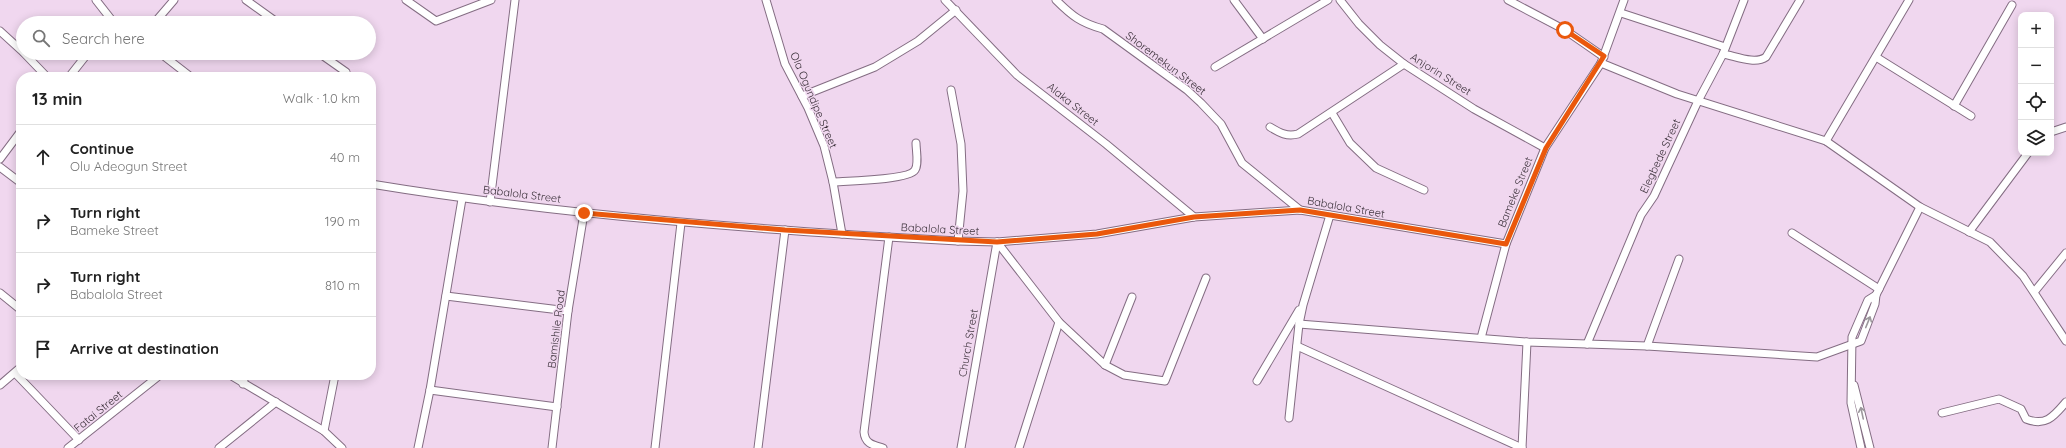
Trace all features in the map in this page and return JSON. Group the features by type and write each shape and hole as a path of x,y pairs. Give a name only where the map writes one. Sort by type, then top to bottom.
{"street":[{"path":"96,0 109,16"},
{"path":"160,16 174,0"},
{"path":"246,0 268,16"},
{"path":"406,0 436,21 491,0"},
{"path":"490,202 516,0"},
{"name":"Ola Ogundipe Street","path":"766,0 785,64 802,96 824,146 834,182 842,234"},
{"name":"Alaka Street","path":"945,0 1017,75 1106,144 1194,217"},
{"name":"Shoremekun Street","path":"1056,0 1073,17 1087,25 1104,29 1187,90 1220,124 1242,163 1300,210"},
{"path":"1234,0 1263,39"},
{"path":"1215,67 1328,0"},
{"name":"Anjorin Street","path":"1340,0 1359,24 1380,45 1404,64 1474,109 1546,148"},
{"path":"1508,0 1565,30 1603,60 1698,101 1826,142 1920,207 1990,242 2023,276 2066,341"},
{"name":"Bameke Street","path":"1481,338 1506,244 1546,148 1603,60 1621,13 1624,0"},
{"name":"Elegbede Street","path":"1587,344 1641,215 1654,196 1698,101 1724,50 1744,0"},
{"path":"1621,13 1724,50 1755,60 1762,60 1766,57 1800,0"},
{"path":"1826,142 1909,0"},
{"path":"1954,106 2012,5"},
{"path":"802,96 875,66 918,40 956,10"},
{"path":"0,30 16,45"},
{"path":"1876,57 1971,116"},
{"path":"31,60 42,72"},
{"path":"74,72 83,60"},
{"path":"169,60 185,72"},
{"path":"330,60 346,72"},
{"path":"1270,127 1282,134 1291,136 1298,134 1332,113 1404,64"},
{"path":"951,90 961,144 963,190 958,241"},
{"path":"1332,113 1350,143 1376,168 1424,190"},
{"path":"2054,131 2066,127"},
{"path":"0,159 16,138"},
{"path":"834,182 893,177 912,173 916,169 916,143"},
{"path":"1968,232 2026,156"},
{"path":"0,167 16,179"},
{"name":"Babalola Street","path":"376,185 462,199 681,223 958,241 997,242 1097,234 1194,217 1300,210 1506,244"},
{"path":"418,448 430,390 462,199"},
{"path":"1298,324 1527,342 1646,346 1820,356 1861,341 1876,304 1878,292 1920,207"},
{"name":"Bamishile Road","path":"552,448 568,311 584,213"},
{"path":"1289,418 1298,324 1302,305 1330,215"},
{"path":"655,448 681,223"},
{"path":"758,448 785,230"},
{"path":"1792,233 1878,292"},
{"path":"883,448 869,443 865,438 864,432 889,237"},
{"path":"997,242 1059,322 1105,365 1124,375 1165,381 1206,278"},
{"name":"Church Street","path":"961,448 997,242"},
{"path":"2034,291 2066,253"},
{"path":"1646,346 1679,259"},
{"path":"0,293 16,306"},
{"path":"446,296 568,311"},
{"path":"1105,365 1132,297"},
{"path":"1257,381 1302,305"},
{"path":"1020,448 1059,322"},
{"path":"1297,346 1522,448 1527,342"},
{"path":"1853,344 1851,403 1860,448"},
{"path":"0,386 15,373"},
{"path":"1852,379 1870,448"},
{"path":"22,380 79,440"},
{"name":"Fatai Street","path":"71,447 154,380"},
{"path":"237,380 324,431 342,448"},
{"path":"243,384 244,380"},
{"path":"324,431 334,380"},
{"path":"430,390 557,407"},
{"path":"1942,413 1998,399 2021,409 2026,419 2039,423 2044,421 2066,402"},
{"path":"218,448 276,402"}],"route":[{"path":"584,213 681,223 889,237 997,242 1097,234 1194,217 1300,210 1506,244 1546,148 1604,56 1565,30"}]}
